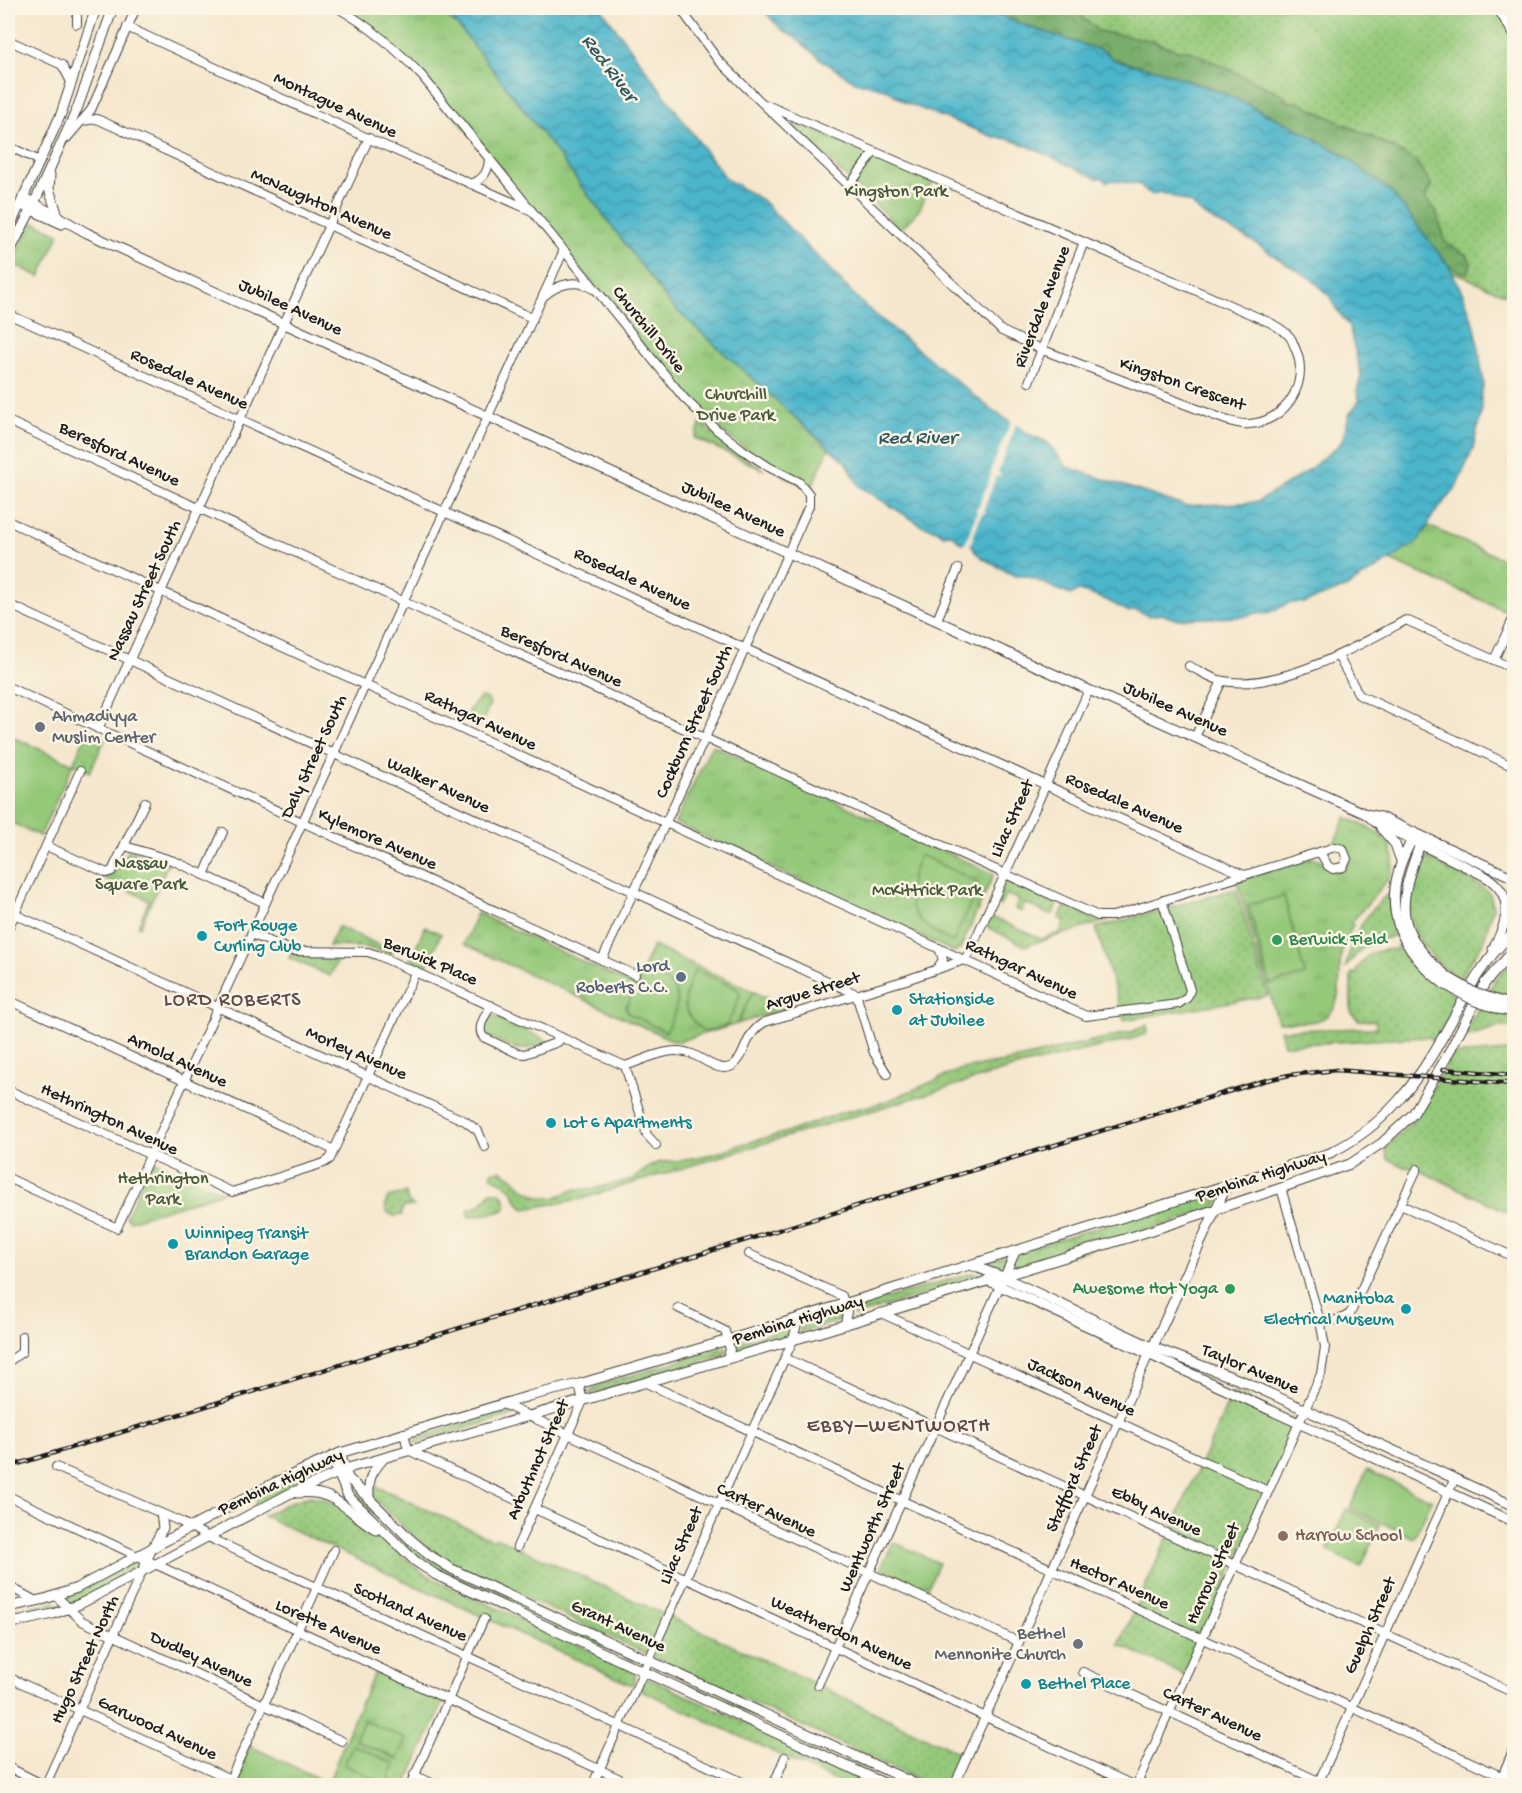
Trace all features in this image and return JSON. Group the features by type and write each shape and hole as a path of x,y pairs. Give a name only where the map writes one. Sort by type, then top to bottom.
{"main road":[{"path":"8,231 61,114 96,8"},
{"path":"8,255 77,109 113,8"},
{"path":"51,168 50,189 58,216"},
{"name":"Jubilee Avenue","path":"22,201 58,216 87,233"},
{"name":"Jubilee Avenue","path":"33,206 55,221 87,233 1089,690 1366,814 1380,817 1486,876 1499,887 1505,899 1506,915 1501,934 1485,964"},
{"name":"Jubilee Avenue","path":"1366,814 1375,822 1515,878"},
{"path":"1375,822 1392,839 1401,861"},
{"path":"1418,838 1401,861 1395,897 1399,928 1406,944 1418,962 1446,981 1515,1012"},
{"path":"1418,838 1404,894 1406,921 1417,946 1446,981"},
{"name":"Pembina Highway","path":"8,1607 56,1596 77,1588 287,1476 335,1455 845,1305 1330,1153 1354,1141 1372,1128 1398,1103 1416,1080 1485,964 1515,933"},
{"name":"Pembina Highway","path":"1001,1281 1334,1170 1377,1148 1402,1126 1422,1100 1485,983 1515,951"},
{"path":"1501,1006 1515,1005"},
{"name":"Stafford Street","path":"1151,1351 1226,1187"},
{"name":"Taylor Avenue","path":"973,1266 1299,1422 1515,1522"},
{"name":"Pembina Highway","path":"8,1624 69,1608 96,1597 142,1572 151,1563 208,1537 289,1494 342,1471 845,1325 987,1280"},
{"name":"Taylor Avenue","path":"987,1280 1001,1281"},
{"name":"Taylor Avenue","path":"1151,1351 1245,1382 1454,1480 1515,1506"},
{"name":"Grant Avenue","path":"335,1455 342,1471 348,1496 415,1561 436,1575 890,1785"},
{"path":"369,1498 368,1481 373,1470 384,1457"},
{"name":"Grant Avenue","path":"342,1471 410,1539 429,1555 452,1569 920,1785"},
{"path":"289,1494 314,1492 335,1499 372,1527 393,1539"},
{"path":"240,1520 249,1510 252,1495"},
{"path":"153,1547 163,1528 161,1514"}],"street":[{"path":"77,8 77,24"},
{"path":"59,149 91,110 135,8"},
{"name":"Churchill Drive","path":"338,8 380,36 405,57 437,93 669,381 701,415 743,450 769,467 799,482 809,494"},
{"path":"680,8 718,60 762,104"},
{"path":"1497,8 1515,35"},
{"name":"Montague Avenue","path":"127,27 531,210"},
{"path":"8,40 62,65 71,82"},
{"name":"Kingston Crescent","path":"762,104 1276,326 1291,338 1299,358 1300,373 1294,398 1281,412 1266,420 1248,424 1226,420 1043,350 1002,331 762,104"},
{"path":"82,121 97,119 91,110"},
{"name":"McNaughton Avenue","path":"97,119 532,318"},
{"name":"Nassau Street South","path":"98,729 369,138"},
{"path":"8,146 40,161"},
{"path":"849,186 874,152"},
{"path":"471,184 485,175 489,168 489,157"},
{"name":"Riverdale Avenue","path":"1029,382 1084,242"},
{"name":"Daly Street South","path":"8,1178 117,1228 564,250"},
{"path":"541,299 553,288 566,284 589,286 598,293"},
{"name":"Rosedale Avenue","path":"8,314 1244,875"},
{"name":"Beresford Avenue","path":"8,421 1095,915 1113,915 1162,900"},
{"name":"Cockburn Street South","path":"602,960 809,506 809,494"},
{"name":"Rathgar Avenue","path":"8,521 1086,1016 1178,1004 1187,998 1190,990 1162,900"},
{"path":"937,620 958,569"},
{"name":"Walker Avenue","path":"8,604 856,994"},
{"path":"1494,660 1515,617"},
{"path":"1189,666 1222,681 1238,682 1274,678 1338,656 1406,620 1515,669"},
{"path":"1338,656 1359,695 1515,767"},
{"path":"1195,737 1222,681"},
{"name":"Kylemore Avenue","path":"8,687 635,975"},
{"name":"Lilac Street","path":"964,960 1089,690"},
{"path":"8,929 11,913 46,846 80,771"},
{"path":"46,846 106,873 112,871 145,802"},
{"path":"204,874 223,832"},
{"path":"125,846 174,861 265,903"},
{"path":"1162,900 1320,852"},
{"name":"Morley Avenue","path":"11,913 469,1124 478,1131 485,1147"},
{"name":"Berwick Place","path":"251,935 293,951 368,952 416,971 625,1066"},
{"name":"Rathgar Avenue","path":"936,970 943,960 939,948"},
{"name":"Argue Street","path":"625,1066 672,1050 688,1053 727,1069 738,1061 751,1033 757,1027 964,960"},
{"path":"334,1150 416,971"},
{"path":"856,994 874,1053 887,1074"},
{"name":"Arnold Avenue","path":"8,1000 334,1150"},
{"name":"Berwick Place","path":"491,1005 480,1026 481,1034 518,1053 525,1054 558,1042 561,1037"},
{"path":"625,1066 646,1135 656,1145"},
{"name":"Hethrington Avenue","path":"8,1090 232,1192 328,1161 334,1150"},
{"path":"1320,1321 1339,1320 1350,1314 1417,1169"},
{"name":"Harrow Street","path":"1136,1785 1321,1374 1325,1347 1320,1321 1281,1188"},
{"path":"1401,1205 1515,1257"},
{"name":"Wentworth Street","path":"818,1685 1015,1252"},
{"path":"749,1254 842,1296 847,1311 845,1325"},
{"path":"678,1308 724,1331 730,1350 726,1360"},
{"name":"Jackson Avenue","path":"881,1313 1268,1491"},
{"name":"Lilac Street","path":"592,1785 785,1358 798,1319"},
{"path":"8,1362 22,1352 22,1336"},
{"name":"Stafford Street","path":"954,1785 1151,1351"},
{"name":"Ebby Avenue","path":"785,1358 1515,1693"},
{"name":"Hector Avenue","path":"646,1383 1515,1782"},
{"name":"Arbuthnot Street","path":"517,1546 583,1401 579,1384"},
{"name":"Carter Avenue","path":"503,1404 717,1505 1019,1642"},
{"path":"404,1433 408,1450 518,1501"},
{"name":"Scotland Avenue","path":"56,1467 751,1785"},
{"name":"Guelph Street","path":"1318,1783 1454,1480"},
{"name":"Lorette Avenue","path":"8,1496 635,1785"},
{"name":"Weatherdon Avenue","path":"535,1509 1136,1785"},
{"path":"151,1563 153,1547"},
{"path":"228,1782 334,1550"},
{"name":"Hugo Street North","path":"46,1785 142,1572"},
{"path":"8,1586 10,1593 8,1600"},
{"path":"8,1586 36,1601"},
{"name":"Dudley Avenue","path":"56,1596 82,1621 342,1741"},
{"path":"410,1785 484,1619"},
{"name":"Carter Avenue","path":"1083,1672 1318,1783 1329,1785"},
{"name":"Garwood Avenue","path":"8,1677 228,1782"},
{"path":"1498,1785 1515,1748"},
{"path":"773,1785 785,1757"},
{"path":"8,1767 46,1785"},
{"path":"414,1775 438,1785"}],"green space":[{"name":"Churchill Drive Park","path":"338,8 437,8 459,27 671,305 829,448 809,494 805,487 769,467 701,415 422,76"},
{"path":"984,8 1497,8 1514,35 1513,298 1451,271 1391,192"},
{"path":"984,8 1055,8 1078,14 1098,31 1150,40 1177,50 1188,50 1284,95 1287,101 1304,103 1415,160 1431,186 1425,198 1436,211 1446,243 1467,255 1471,264 1467,274 1449,266 1391,192 1342,154 1294,127 1221,92 1158,70 1114,60 1106,52 1026,26"},
{"name":"Kingston Park","path":"795,122 933,181 919,210 901,229 792,126"},
{"path":"36,223 59,234 40,277 11,263 31,224"},
{"path":"701,423 735,451 764,470 695,438"},
{"path":"1428,526 1514,564 1514,597 1508,612 1390,560 1418,540"},
{"path":"481,697 487,699 490,704 481,725 466,718 469,710"},
{"path":"88,730 105,739 90,772 73,764"},
{"path":"8,735 73,764 40,836 8,821"},
{"name":"McKittrick Park","path":"712,745 994,874 960,949 954,952 675,823"},
{"path":"1346,817 1373,830 1392,845 1390,846 1394,857 1392,875 1351,923 1353,925 1342,951 1339,992 1333,1010 1326,1017 1316,1021 1278,1022 1237,881 1313,858 1319,859 1331,871 1343,871 1349,861 1349,852 1344,846 1334,843"},
{"name":"Nassau Square Park","path":"129,851 168,863 140,927 138,926 149,900 104,879 105,875 117,869"},
{"path":"920,855 976,881 978,887 953,942 926,926 912,908 910,884"},
{"path":"1422,855 1481,886 1490,894 1493,908 1483,943 1458,980 1437,962 1420,942 1410,919 1410,891 1414,872"},
{"path":"1009,880 1055,900 1057,905 1053,914 1047,914 1026,903 1021,912 1015,909 1019,900 1006,894 1000,906 996,902 1006,881"},
{"path":"1236,889 1268,996 1124,1020 1096,928"},
{"path":"1390,892 1392,916 1397,935 1376,941 1361,949 1346,967 1352,945 1361,926"},
{"name":"Berwick Field","path":"1284,896 1305,975 1270,984 1248,905"},
{"path":"1068,906 1093,918 1109,920 1025,946 985,926 989,919 994,918 1041,939 1060,933 1065,921 1059,918 1064,908"},
{"name":"Lord Roberts C.C.","path":"477,913 635,986 653,946 753,991 737,1024 676,1042 464,944"},
{"path":"338,927 393,952 392,955 365,947 329,946"},
{"path":"425,927 441,934 427,966 410,959"},
{"path":"1397,945 1428,976 1459,998 1434,1042 1428,1037 1284,1045 1280,1030 1376,1028 1376,1021 1358,1020 1351,1012 1352,973 1355,974 1367,957 1383,950 1397,949"},
{"path":"290,954 340,955 330,976 289,958"},
{"path":"1514,961 1514,1001 1487,993 1496,978"},
{"path":"644,970 666,982 676,993 676,1009 666,1032 628,1013 626,1007"},
{"path":"695,970 738,989 740,996 727,1025 706,1032 690,1018 685,1004"},
{"path":"753,991 786,1008 737,1024"},
{"path":"1479,1007 1514,1017 1514,1027 1498,1027 1462,1038"},
{"path":"489,1014 550,1042 523,1049 505,1044 486,1035 483,1031"},
{"path":"1147,1025 1148,1033 1132,1039 1016,1067 581,1199 525,1209 506,1184 491,1175 492,1172 501,1170 524,1189 539,1197 554,1198 576,1189 592,1189 633,1179 660,1162 717,1153 791,1131 840,1113 885,1102 962,1069 1010,1061 1134,1031"},
{"path":"1514,1052 1514,1215 1417,1169 1405,1167 1388,1159 1385,1148 1414,1120 1452,1055"},
{"name":"Hethrington Park","path":"156,1162 223,1192 130,1221 126,1217 151,1163"},
{"path":"1226,1187 1215,1209 1003,1277 973,1266"},
{"path":"491,1192 498,1192 504,1196 505,1209 469,1217 468,1210 480,1205"},
{"path":"406,1193 408,1202 414,1206 404,1207 402,1215 394,1216 387,1212 385,1205 388,1197"},
{"path":"973,1273 986,1275 854,1316 855,1307"},
{"path":"841,1312 842,1316 838,1321 802,1332 799,1330 806,1322"},
{"path":"794,1326 788,1336 734,1352 736,1343"},
{"path":"725,1347 727,1349 724,1354 719,1357 589,1393 599,1385"},
{"path":"1233,1392 1299,1422 1185,1675 1119,1645"},
{"path":"503,1410 517,1414 415,1443 414,1441 420,1437"},
{"path":"308,1470 330,1470 254,1509 258,1496"},
{"path":"1367,1470 1432,1500 1414,1538 1350,1508"},
{"path":"347,1483 412,1546 635,1658 634,1661 432,1567 410,1550 351,1493"},
{"path":"371,1484 491,1539 498,1538 818,1685 961,1754 946,1785 930,1785 444,1560 411,1535 374,1498"},
{"path":"310,1496 329,1500 367,1526 422,1572 454,1589 632,1669 636,1677 632,1685 263,1516 290,1502"},
{"path":"1346,1509 1380,1525 1361,1567 1327,1551"},
{"path":"893,1542 939,1563 927,1589 881,1568"},
{"path":"132,1563 142,1563 139,1570 71,1605 63,1598"},
{"path":"53,1602 64,1607 8,1621 8,1611"},
{"path":"376,1670 444,1701 406,1785 231,1786 250,1746 328,1783"},
{"path":"648,1678 882,1785 844,1785 639,1689 643,1680"},
{"path":"676,1680 712,1693 912,1785 870,1771"},
{"path":"364,1720 406,1739 397,1759 355,1740"},
{"path":"353,1745 395,1764 386,1784 344,1765"}],"water":[{"name":"Red River","path":"437,8 601,8 726,179 762,200 865,306 992,410 1030,435 1047,442 1067,467 1185,506 1257,502 1305,473 1341,443 1349,415 1359,401 1357,391 1361,375 1349,326 1329,295 1309,277 1254,242 1204,216 1190,203 1160,192 1153,195 1144,190 1141,185 1113,180 1107,182 1103,178 1096,178 1030,147 1009,139 994,137 904,102 888,90 854,81 824,62 797,39 781,29 761,8 984,8 1026,26 1106,52 1114,60 1158,70 1221,92 1294,127 1342,154 1391,192 1449,266 1464,296 1476,331 1484,385 1481,394 1482,409 1473,449 1455,490 1433,515 1418,541 1390,560 1345,588 1304,603 1290,603 1266,614 1175,619 1161,614 1149,616 1135,610 1129,612 1104,599 1079,591 1070,595 1027,576 1015,576 984,559 975,552 972,545 960,542 952,534 943,535 937,530 921,525 859,486 847,463 671,305 459,27"}],"pier":[{"path":"1012,420 1017,422 998,472 1001,476 996,476 984,508 985,512 981,515 969,548 963,546 977,513 976,508 979,506 992,473 990,472"}],"railway":[{"path":"1443,1069 1514,1075"},
{"path":"8,1467 1263,1081 1289,1075 1336,1070 1514,1084"}],"place":[{"name":"Ahmadiyya Muslim Center","path":"40,727"},
{"name":"Fort Rouge Curling Club","path":"202,936"},
{"name":"Berwick Field","path":"1277,940"},
{"name":"Lord Roberts C.C.","path":"681,977"},
{"name":"Stationside at Jubilee","path":"897,1010"},
{"name":"Lot 6 Apartments","path":"551,1123"},
{"name":"Winnipeg Transit Brandon Garage","path":"173,1244"},
{"name":"Awesome Hot Yoga","path":"1230,1289"},
{"name":"Manitoba Electrical Museum","path":"1406,1309"},
{"name":"Harrow School","path":"1283,1536"},
{"name":"Bethel Mennonite Church","path":"1078,1644"},
{"name":"Bethel Place","path":"1026,1684"}],"district":[{"name":"LORD ROBERTS","path":"233,1001"},
{"name":"EBBY–WENTWORTH","path":"899,1427"}]}
